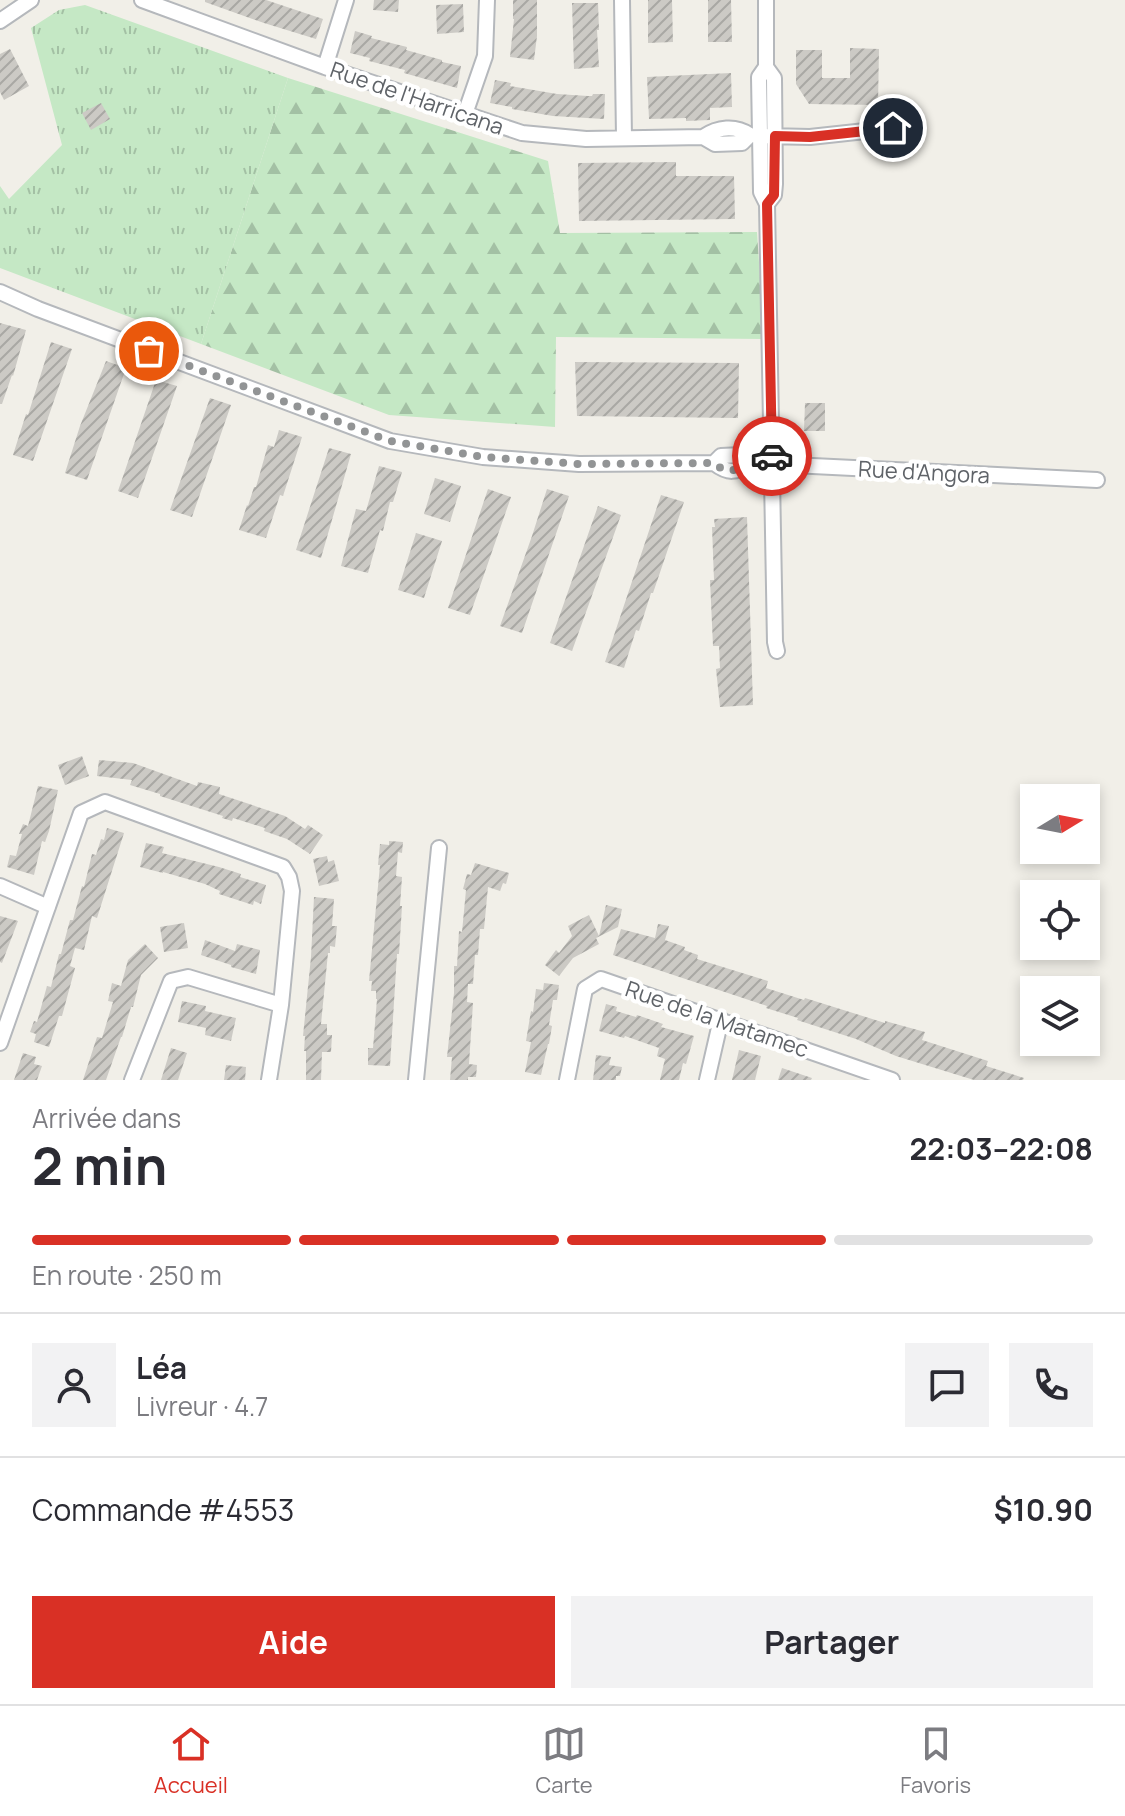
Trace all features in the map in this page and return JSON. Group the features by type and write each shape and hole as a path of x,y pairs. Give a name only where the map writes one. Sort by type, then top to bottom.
{"street":[{"path":"0,21 31,0"},
{"name":"Rue de l'Harricana","path":"142,0 189,7 325,67 522,133 586,139 703,137 715,144 742,143 762,136 810,137 893,128"},
{"path":"325,67 346,0"},
{"path":"465,114 485,56 487,0"},
{"path":"622,0 624,137"},
{"path":"766,0 766,67 759,77 761,192 767,204 776,646"},
{"name":"Rue d'Angora","path":"0,292 390,441 483,457 579,464 714,463 723,470 740,470 751,463 1097,480"},
{"path":"0,1043 81,813 105,802 283,867 289,877 292,891 281,1005 269,1080"},
{"path":"416,1080 439,848"},
{"path":"0,886 48,907"},
{"path":"132,1080 171,981 188,977 281,1005"},
{"name":"Rue de la Matamec","path":"567,1080 585,989 601,979 892,1080"},
{"path":"707,1080 721,1019"}],"green space":[{"path":"85,5 288,78 201,344 0,268 0,186 9,199 62,145 31,28 59,10"},
{"path":"288,78 548,161 560,233 757,232 764,339 556,337 555,427 389,415 201,344"}],"building":[{"path":"205,0 266,0 323,19 316,39"},
{"path":"374,0 399,0 398,12 373,10"},
{"path":"513,0 537,0 534,60 510,57"},
{"path":"648,0 672,0 673,42 648,43"},
{"path":"708,0 731,0 732,42 708,42"},
{"path":"572,3 598,3 599,67 574,69"},
{"path":"463,4 464,32 437,34 436,5"},
{"path":"355,31 461,66 457,88 350,53"},
{"path":"850,48 879,49 878,105 809,104 796,84 796,50 822,50 822,78 850,78"},
{"path":"10,49 29,86 4,100 0,92 0,54"},
{"path":"731,73 732,107 710,108 710,120 649,119 647,77"},
{"path":"495,80 511,83 510,86 557,94 605,94 604,119 553,116 490,103"},
{"path":"101,103 110,119 91,130 82,113"},
{"path":"676,162 676,176 734,176 735,219 579,221 578,163"},
{"path":"0,323 26,330 2,404 0,404"},
{"path":"51,342 72,349 33,461 13,455"},
{"path":"106,361 126,368 87,480 65,473"},
{"path":"575,362 739,363 738,418 577,416"},
{"path":"156,380 177,386 138,498 118,491"},
{"path":"210,398 231,405 192,517 170,510"},
{"path":"805,403 825,403 825,431 804,431"},
{"path":"279,430 302,437 266,538 239,530 268,445 274,447"},
{"path":"329,448 351,454 321,558 296,550"},
{"path":"379,466 402,472 368,573 341,566 356,509 366,511"},
{"path":"435,478 461,486 450,522 424,514"},
{"path":"488,489 511,497 470,615 448,608"},
{"path":"547,489 569,496 522,633 500,626"},
{"path":"661,495 684,502 624,668 605,662"},
{"path":"598,506 621,515 572,651 550,643"},
{"path":"747,517 753,705 720,707 716,669 720,668 719,646 713,646 710,580 714,580 712,527 715,527 714,519"},
{"path":"416,533 442,541 424,598 398,590"},
{"path":"82,756 89,776 65,785 58,765"},
{"path":"99,760 133,763 197,786 198,782 220,787 219,794 285,816 305,829 308,825 323,835 310,854 287,839 264,831 265,828 233,818 232,821 222,818 160,796 130,785 132,780 97,776"},
{"path":"38,786 58,790 49,831 45,842 42,841 34,875 7,867 10,855 16,856 23,824 28,826"},
{"path":"107,828 124,833 97,918 92,916 84,950 75,948 70,966 75,968 62,1016 59,1016 49,1047 34,1042 36,1034 30,1032 34,1021 37,1022 47,986 51,987 92,854 96,855"},
{"path":"389,841 403,842 402,853 398,852 396,876 402,877 402,906 390,1066 368,1065 368,1048 373,1048 377,999 376,991 371,991 372,981 369,981 378,865 380,844 389,845"},
{"path":"146,843 164,847 162,853 219,867 266,885 261,904 254,901 253,905 219,894 220,891 205,884 140,867"},
{"path":"327,856 328,862 334,860 339,881 319,886 313,859"},
{"path":"475,863 509,873 500,891 488,887 484,929 480,929 473,984 468,984 467,1002 473,1003 469,1064 477,1065 476,1077 450,1080 452,1057 447,1057 454,966 457,966 459,931 462,932 466,890 463,889 467,874 471,875"},
{"path":"314,897 334,899 332,926 337,926 335,947 330,946 328,953 321,1024 327,1024 327,1035 332,1035 331,1052 322,1052 321,1080 306,1080 303,1036"},
{"path":"606,905 622,909 618,927 596,938 599,944 573,958 559,976 545,965 572,936 568,926 589,915 599,936"},
{"path":"0,916 18,921 2,963 0,962"},
{"path":"184,923 188,948 164,952 160,927"},
{"path":"658,924 669,926 665,940 685,947 684,950 698,955 697,959 768,981 766,988 925,1032 922,1040 988,1061 986,1066 1024,1078 974,1080 896,1056 767,1006 613,955 621,929 655,938"},
{"path":"205,940 235,951 237,944 260,950 256,974 201,955"},
{"path":"145,944 158,958 141,975 133,1007 106,1080 83,1080 97,1037 102,1038 113,1002 108,1001 112,983 121,986 128,960"},
{"path":"544,983 559,985 557,1000 553,1000 549,1025 552,1026 541,1075 525,1072 531,1042 526,1041 536,989 543,990"},
{"path":"182,1001 206,1006 205,1011 236,1018 231,1041 205,1035 206,1028 178,1022"},
{"path":"606,1004 617,1007 616,1011 637,1015 663,1024 661,1027 694,1036 679,1080 660,1080 665,1059 657,1056 659,1048 599,1031"},
{"path":"171,1048 187,1053 178,1080 161,1080"},
{"path":"739,1050 761,1056 755,1080 732,1080"},
{"path":"23,1053 36,1057 34,1064 42,1066 37,1080 14,1080"},
{"path":"596,1055 611,1057 609,1065 622,1067 616,1080 593,1080"},
{"path":"226,1065 246,1067 245,1080 224,1080"},
{"path":"782,1068 812,1078 778,1080"}],"way so far":[{"path":"149,351 390,441 483,457 579,464 714,463 723,470 740,470 751,463 772,465 772,456"}],"route":[{"path":"772,456 767,204 774,195 775,136 810,137 893,128"}]}
